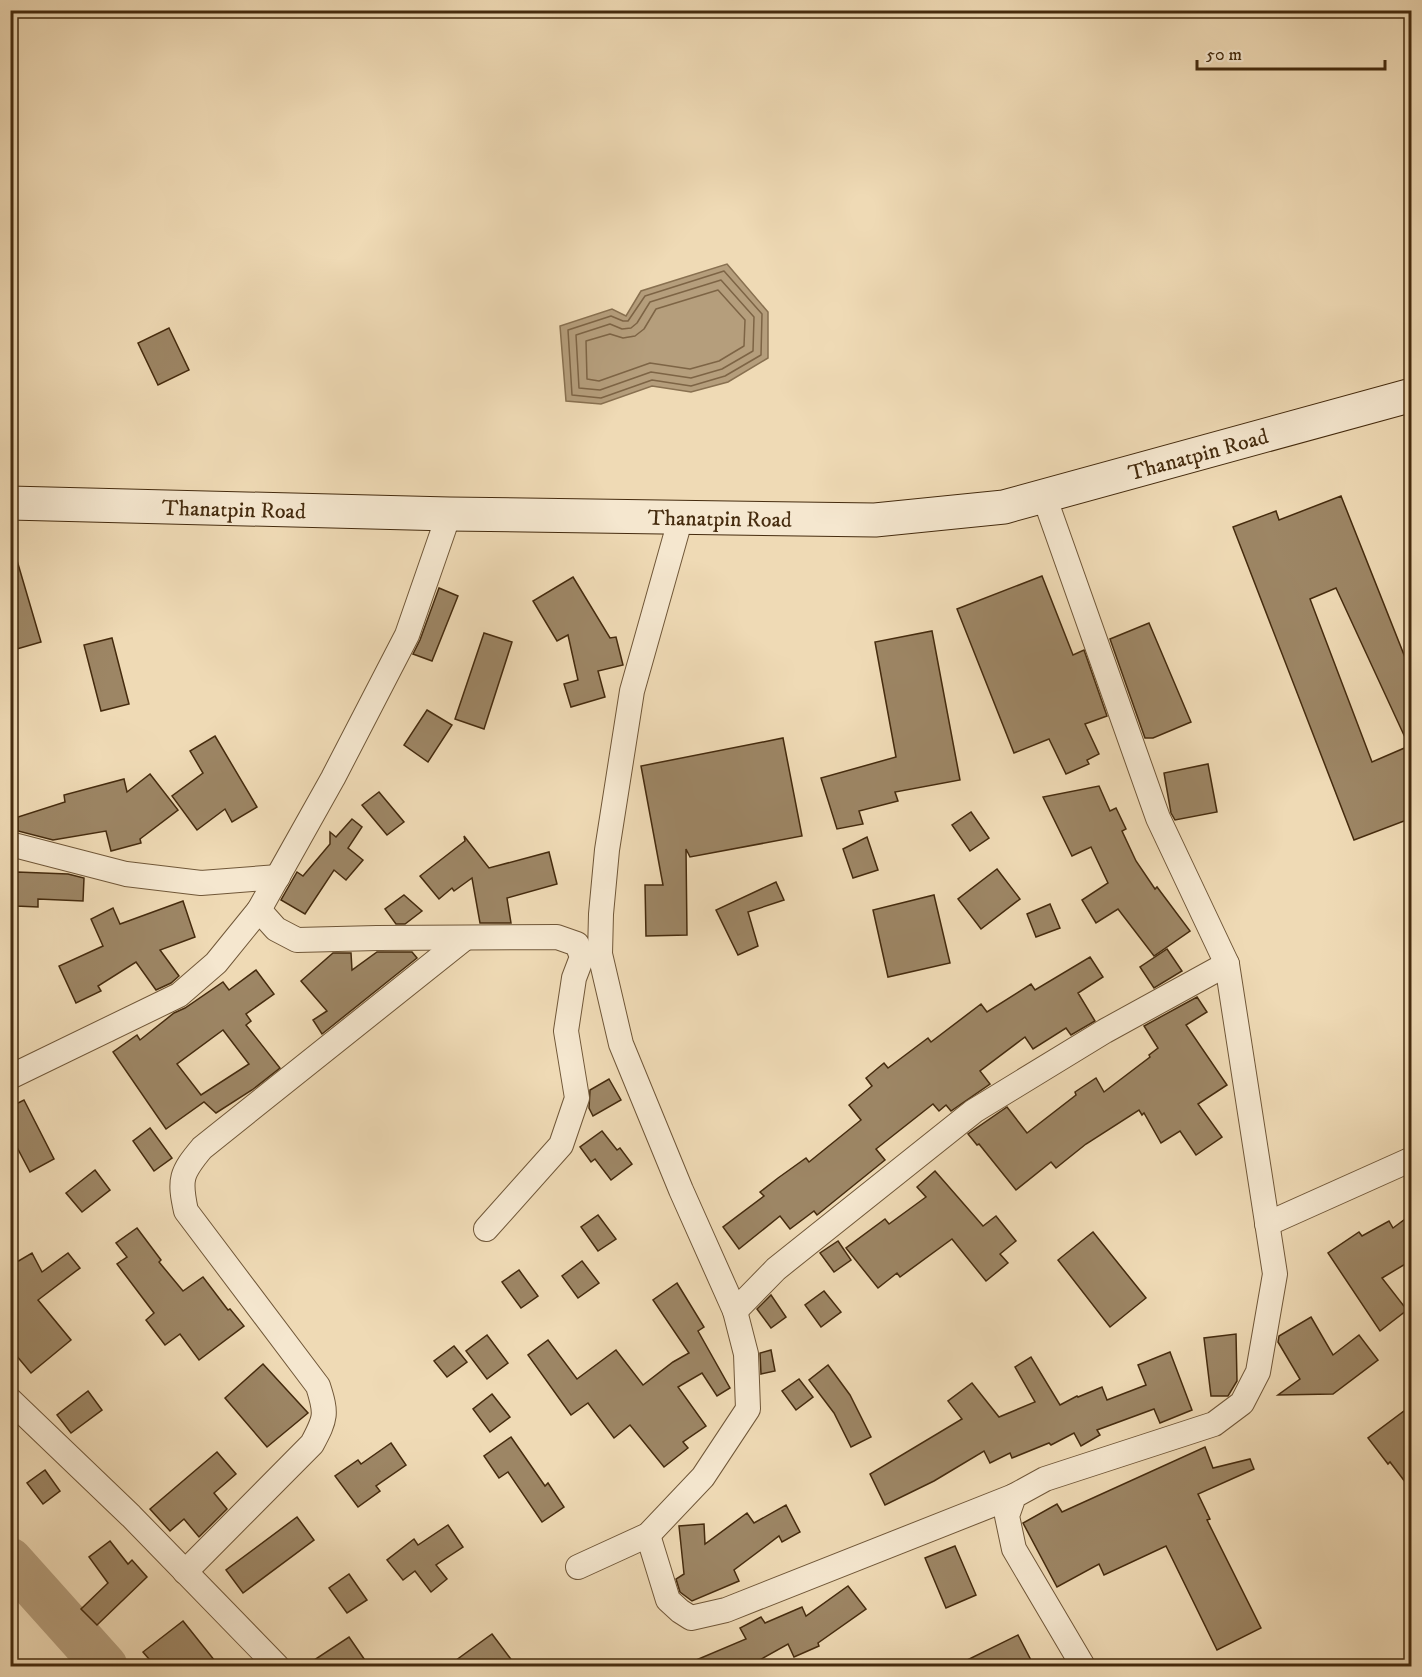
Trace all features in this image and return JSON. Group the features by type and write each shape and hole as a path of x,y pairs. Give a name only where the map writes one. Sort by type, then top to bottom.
{"main road":[{"name":"Thanatpin Road","path":"10,503 449,514 875,520 1004,507 1412,395"}],"street":[{"path":"648,1535 668,1600 691,1618 726,1610 1014,1496 1045,1479 1214,1424 1242,1403 1258,1371 1275,1274 1227,964 1158,818 1044,496"},
{"path":"10,1077 179,994 216,963 259,910 333,777 407,635 449,514"},
{"path":"578,1567 648,1535 704,1477 748,1409 746,1354 735,1311 681,1190 621,1044 600,954 607,850 632,691 681,517"},
{"path":"10,844 126,874 147,877 201,883 278,877"},
{"path":"259,910 276,929 297,940 557,937 577,944 582,957 574,978 566,1030 577,1098 561,1145 486,1228"},
{"path":"185,1572 312,1444 324,1422 324,1405 318,1386 186,1211 181,1188 186,1168 202,1148 465,938"},
{"path":"735,1311 776,1269 974,1111 1105,1031 1227,964"},
{"path":"1266,1224 1412,1159"},
{"path":"10,1400 131,1516 276,1666"},
{"path":"1014,1496 1007,1516 1014,1549 1083,1666"}],"water":[{"path":"727,264 768,312 768,358 728,382 691,392 652,386 601,404 566,401 560,326 612,309 626,316 641,291"}],"building":[{"path":"169,328 189,370 158,385 138,343"},
{"path":"1341,496 1412,675 1412,818 1354,840 1233,527 1276,511 1279,520","holes":["1336,588 1409,746 1372,762 1310,599"]},
{"path":"10,557 16,557 41,642 10,651"},
{"path":"1042,576 1073,655 1084,650 1107,716 1085,724 1099,754 1087,760 1089,764 1066,774 1049,739 1014,753 957,609"},
{"path":"573,577 610,638 616,637 623,665 598,671 605,697 571,707 564,684 578,680 568,635 557,641 533,601"},
{"path":"439,588 458,596 432,661 413,654"},
{"path":"1149,623 1191,722 1153,738 1145,738 1110,639"},
{"path":"932,631 960,780 895,792 898,801 859,811 863,824 837,829 821,778 896,757 875,642"},
{"path":"484,633 512,642 484,729 455,719"},
{"path":"112,638 129,704 101,711 84,645"},
{"path":"427,710 452,725 428,762 404,745"},
{"path":"215,736 257,807 232,822 225,809 197,830 172,796 203,773 190,751"},
{"path":"783,738 802,836 690,857 686,849 687,935 646,936 645,885 663,885 641,766"},
{"path":"1208,764 1217,812 1175,820 1171,813 1164,773"},
{"path":"150,774 178,810 140,839 141,843 111,851 106,831 53,840 18,831 18,817 65,802 64,795 124,779 127,792"},
{"path":"1099,786 1110,811 1116,808 1126,829 1122,831 1136,861 1155,889 1157,887 1190,931 1154,956 1118,909 1096,923 1082,900 1108,883 1091,847 1072,856 1043,797"},
{"path":"379,792 404,822 387,835 362,805"},
{"path":"971,812 989,838 970,851 952,825"},
{"path":"352,819 362,827 348,848 363,860 346,880 334,870 305,914 281,900 297,872 303,876 330,844 330,832 336,837"},
{"path":"464,836 489,868 549,852 557,884 507,898 511,923 480,923 472,878 454,891 452,888 439,899 420,876 465,841"},
{"path":"867,837 878,870 853,878 843,849"},
{"path":"997,869 1020,899 981,929 958,899"},
{"path":"17,872 68,874 84,878 83,901 38,899 38,907 16,906"},
{"path":"776,882 784,900 748,912 758,946 738,955 716,910"},
{"path":"404,895 422,911 405,924 396,924 385,909"},
{"path":"934,895 950,963 888,977 873,910"},
{"path":"183,901 195,937 160,950 179,976 171,983 156,990 136,962 98,986 101,991 76,1003 59,966 103,946 91,919 113,908 120,924"},
{"path":"1050,904 1060,928 1036,937 1027,914"},
{"path":"1167,949 1182,971 1154,988 1140,967"},
{"path":"377,952 412,952 417,958 322,1034 313,1020 327,1011 301,981 333,953 351,953 352,970"},
{"path":"1090,957 1103,977 1078,993 1095,1021 1071,1035 1066,1028 1033,1049 1025,1037 980,1071 990,1084 951,1111 946,1105 939,1111 933,1104 876,1149 885,1160 817,1215 814,1211 790,1229 780,1216 739,1249 723,1227 764,1196 760,1192 778,1178 806,1158 809,1162 861,1120 849,1105 872,1086 866,1078 884,1063 888,1068 928,1038 931,1042 981,1004 987,1012 1031,984 1035,990"},
{"path":"256,970 274,994 246,1014 251,1021 246,1025 280,1068 252,1090 216,1113 204,1102 166,1129 113,1052 137,1035 140,1040 174,1013 223,982 229,990","holes":["223,1030 249,1064 201,1095 177,1064"]},
{"path":"1197,997 1207,1012 1186,1025 1227,1085 1198,1104 1222,1137 1196,1155 1180,1131 1161,1143 1144,1113 1142,1115 1139,1110 1086,1144 1056,1168 1051,1162 1016,1190 979,1144 977,1145 968,1134 1007,1107 1027,1133 1076,1095 1075,1092 1096,1078 1104,1092 1150,1057 1149,1055 1158,1048 1144,1026"},
{"path":"609,1079 621,1100 593,1116 589,1108 590,1090"},
{"path":"24,1100 54,1159 30,1172 10,1134 10,1107"},
{"path":"150,1128 172,1158 154,1171 133,1141"},
{"path":"602,1131 617,1150 620,1148 632,1164 611,1180 595,1159 591,1162 580,1147"},
{"path":"95,1170 110,1190 82,1212 66,1193"},
{"path":"935,1171 983,1226 996,1216 1016,1241 1000,1254 1008,1263 986,1281 952,1239 900,1277 897,1273 878,1288 846,1248 885,1219 889,1224 926,1197 917,1187"},
{"path":"1412,1214 1412,1260 1382,1278 1407,1310 1380,1331 1328,1253 1359,1232 1362,1236 1389,1221 1393,1228"},
{"path":"598,1215 616,1239 598,1251 581,1227"},
{"path":"137,1228 161,1260 159,1262 183,1291 203,1277 228,1310 230,1309 244,1326 199,1360 180,1334 165,1345 146,1320 154,1313 117,1264 127,1257 116,1243"},
{"path":"1093,1232 1146,1298 1110,1327 1058,1260"},
{"path":"838,1241 851,1260 834,1272 820,1253"},
{"path":"32,1253 42,1272 68,1253 80,1268 38,1300 71,1340 31,1373 10,1348 10,1270 17,1266 15,1263"},
{"path":"582,1261 599,1283 578,1298 562,1276"},
{"path":"519,1270 538,1296 521,1308 502,1282"},
{"path":"677,1283 704,1327 698,1331 730,1388 717,1396 702,1373 678,1387 706,1426 683,1442 688,1448 664,1467 630,1425 614,1438 588,1403 571,1415 528,1355 548,1340 577,1379 616,1350 643,1385 689,1353 653,1300"},
{"path":"824,1291 841,1312 821,1327 805,1305"},
{"path":"771,1295 786,1317 771,1328 757,1309"},
{"path":"1311,1317 1333,1355 1359,1335 1378,1360 1333,1394 1278,1395 1300,1379 1278,1342 1279,1336"},
{"path":"1236,1334 1237,1381 1228,1396 1211,1396 1204,1338"},
{"path":"487,1335 508,1363 487,1379 466,1351"},
{"path":"454,1346 467,1362 447,1377 434,1361"},
{"path":"771,1350 775,1371 761,1374 760,1353"},
{"path":"1170,1352 1192,1410 1160,1423 1154,1409 1097,1430 1100,1435 1081,1446 1074,1433 1051,1445 1049,1443 1012,1458 1010,1453 990,1463 984,1451 934,1481 885,1505 870,1474 962,1419 948,1401 972,1383 999,1417 1035,1402 1015,1367 1031,1357 1060,1405 1102,1387 1107,1400 1146,1385 1138,1365"},
{"path":"263,1364 308,1413 267,1447 225,1398"},
{"path":"828,1365 850,1395 871,1437 851,1447 834,1413 809,1380"},
{"path":"799,1379 813,1397 796,1410 782,1391"},
{"path":"88,1391 102,1410 71,1433 57,1415"},
{"path":"492,1394 510,1417 490,1432 473,1409"},
{"path":"1412,1405 1412,1491 1368,1438"},
{"path":"511,1437 545,1486 548,1483 564,1507 542,1522 508,1472 499,1478 484,1456"},
{"path":"391,1443 406,1465 376,1486 380,1491 358,1507 335,1476 358,1460 361,1464"},
{"path":"1205,1447 1213,1468 1250,1459 1254,1469 1198,1494 1210,1519 1207,1520 1261,1628 1217,1650 1166,1546 1104,1575 1099,1564 1057,1587 1023,1523 1057,1504 1062,1512"},
{"path":"217,1452 236,1474 214,1493 227,1509 199,1537 184,1519 170,1531 150,1509"},
{"path":"45,1470 60,1491 43,1504 27,1483"},
{"path":"786,1505 800,1532 782,1542 779,1536 734,1570 739,1581 692,1601 680,1592 676,1579 684,1574 679,1526 704,1524 705,1544 747,1513 754,1523"},
{"path":"297,1517 314,1540 243,1593 226,1570"},
{"path":"448,1525 463,1547 436,1565 447,1579 431,1592 415,1571 403,1580 387,1560 414,1539 418,1545"},
{"path":"110,1541 128,1564 132,1560 147,1577 97,1625 81,1609 108,1583 89,1557"},
{"path":"955,1546 976,1595 946,1608 925,1558"},
{"path":"349,1574 367,1600 347,1613 329,1588"},
{"path":"848,1586 866,1609 818,1643 819,1646 794,1657 788,1644 749,1666 682,1666 746,1639 740,1628 761,1617 765,1623 802,1607 806,1616"},
{"path":"183,1621 219,1666 155,1666 143,1652"},
{"path":"492,1634 516,1666 448,1666"},
{"path":"1018,1635 1034,1666 955,1666"},
{"path":"349,1637 369,1666 305,1666"}],"waterway":[{"path":"10,1560 105,1666"}]}
